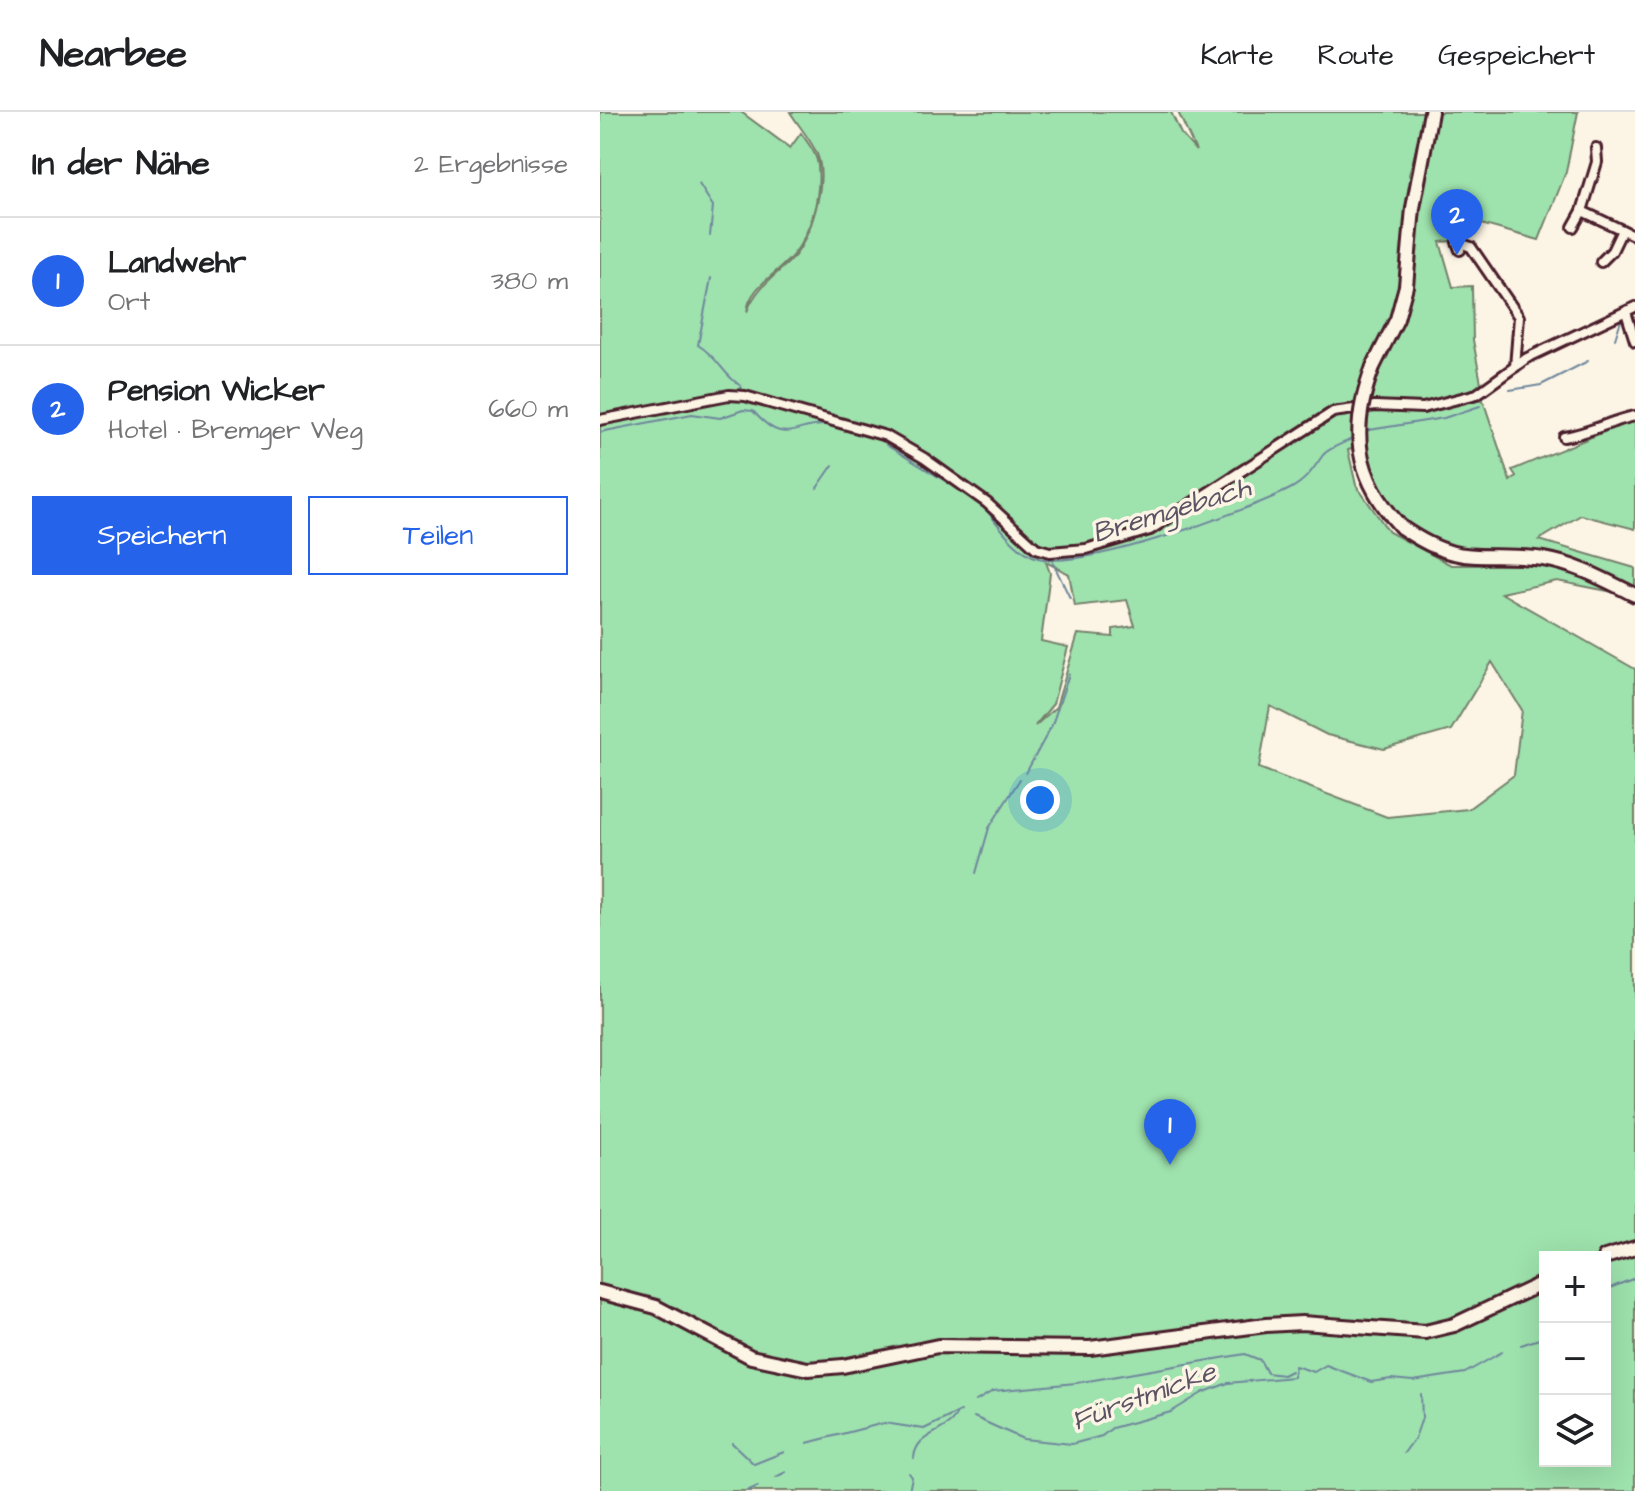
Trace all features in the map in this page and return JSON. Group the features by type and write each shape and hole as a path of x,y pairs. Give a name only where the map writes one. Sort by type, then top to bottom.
{"main road":[{"path":"1431,112 1413,208 1406,286 1397,319 1373,367 1359,414 1361,457 1373,491 1401,527 1428,546 1458,556 1559,563 1635,595"},
{"path":"1611,1255 1635,1248"},
{"path":"600,1292 656,1307 751,1357 808,1369 843,1366 938,1346 1090,1348 1266,1325 1302,1323 1425,1332 1454,1325 1539,1285"}],"street":[{"path":"1573,227 1582,211 1597,162 1596,148"},
{"path":"1582,211 1635,236"},
{"path":"1601,262 1622,230"},
{"path":"1460,250 1457,242 1471,247 1519,317 1515,367"},
{"path":"600,420 729,395 837,420 886,436 924,458 987,503 1028,543 1050,552 1086,549 1150,530 1333,412 1375,406 1423,408 1477,394 1527,358 1626,312 1635,341"},
{"path":"1564,437 1587,434 1607,421 1635,416"}],"green space":[{"path":"600,112 741,112 790,148 801,133 818,166 818,189 813,213 799,246 787,262 758,288 747,312 760,289 791,260 798,251 805,239 816,210 819,194 820,165 808,138 790,112 1171,112 1181,134 1196,151 1178,112 1426,112 1409,175 1420,188 1436,112 1578,112 1566,172 1539,240 1463,219 1466,240 1440,242 1453,287 1472,286 1473,340 1481,383 1472,399 1483,400 1510,481 1516,476 1512,470 1635,419 1635,529 1581,515 1539,540 1635,568 1635,591 1591,569 1452,546 1423,535 1398,516 1379,487 1365,445 1348,450 1356,485 1389,532 1451,565 1548,565 1570,570 1613,592 1557,581 1501,593 1635,669 1635,1491 600,1491 600,1297 647,1302 645,1296 600,1287","holes":["1046,562 1069,574 1075,606 1127,600 1135,626 1113,629 1113,637 1078,634 1056,707 1035,726 1053,704 1068,647 1041,641 1050,573","1492,662 1522,710 1514,775 1468,809 1387,817 1259,768 1270,706 1327,735 1384,749 1451,730"]}],"waterway":[{"path":"699,184 713,206 710,236"},
{"path":"711,278 698,345 741,386 741,391"},
{"name":"Bremgebach","path":"1615,339 1622,317"},
{"name":"Bremgebach","path":"1510,390 1541,385 1588,361"},
{"name":"Bremgebach","path":"1363,431 1444,418 1480,406"},
{"name":"Bremgebach","path":"600,432 692,414 720,418 743,410 753,411 764,422 782,432 828,425 872,438"},
{"name":"Bremgebach","path":"979,502 1011,540 1027,553 1057,560 1087,556 1162,537 1268,499 1296,486 1326,452 1355,437"},
{"name":"Bremgebach","path":"886,445 973,498"},
{"path":"817,488 833,465"},
{"path":"1053,563 1070,598"},
{"path":"1026,773 1052,725 1069,674"},
{"path":"976,873 989,828 1020,779"},
{"path":"1611,1288 1635,1278"},
{"path":"1521,1345 1539,1339"},
{"name":"Fürstmicke","path":"974,1417 1023,1439 1072,1444 1102,1436 1112,1428 1171,1412 1202,1393 1228,1383 1293,1377 1295,1366 1314,1372 1326,1365 1371,1382 1391,1379 1413,1381 1465,1373 1502,1352"},
{"path":"976,1401 993,1391 1076,1383 1245,1354 1260,1360 1267,1373 1283,1375 1291,1371"},
{"path":"1404,1453 1415,1438 1422,1418 1421,1394"},
{"name":"Fürstmicke","path":"807,1443 884,1423 924,1429 961,1411"},
{"path":"914,1458 920,1443 947,1425 957,1413"},
{"path":"732,1443 754,1464 784,1452"},
{"name":"Fürstmicke","path":"776,1477 786,1472"},
{"path":"909,1473 912,1477 909,1491"},
{"name":"Fürstmicke","path":"747,1491 758,1486"}],"place":[{"name":"Pension Wicker","path":"1457,255"},
{"name":"Landwehr","path":"1170,1165"}]}
